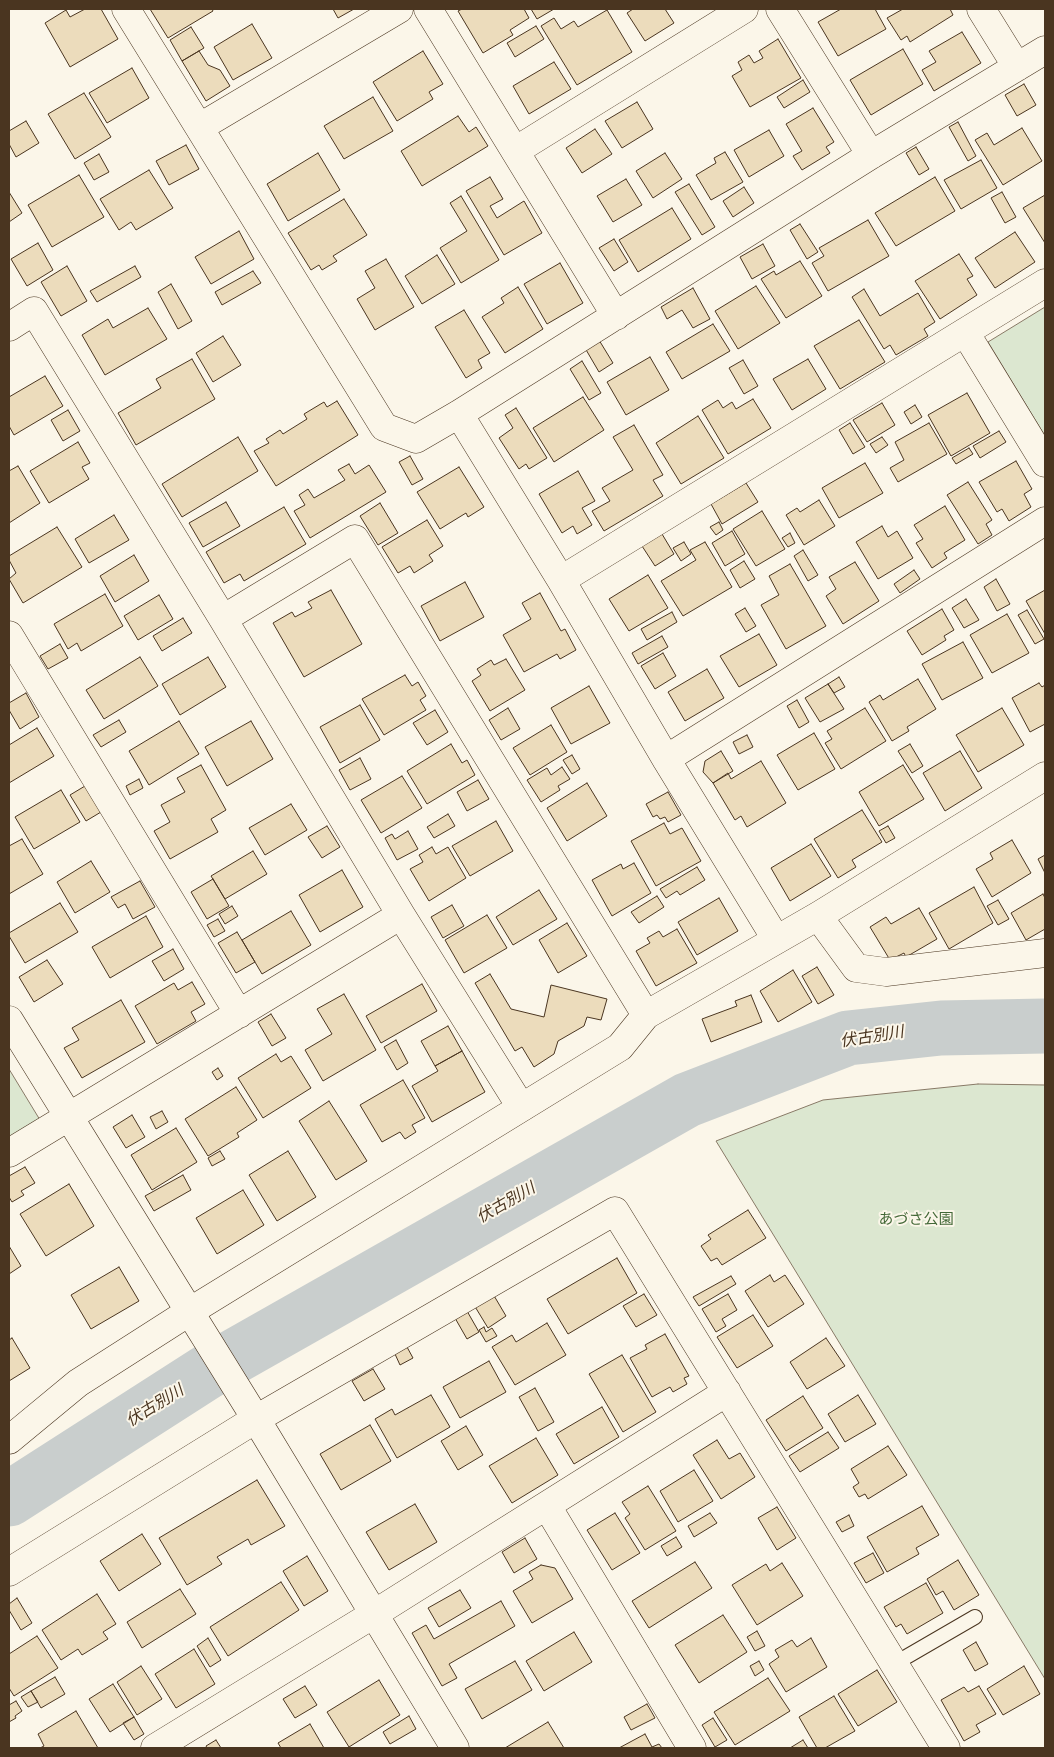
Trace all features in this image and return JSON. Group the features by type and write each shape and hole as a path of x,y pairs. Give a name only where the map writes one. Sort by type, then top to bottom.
{"street":[{"path":"126,9 384,427 416,438 459,414 871,155 1045,50"},
{"path":"200,127 399,9"},
{"path":"428,9 616,316"},
{"path":"515,151 744,9"},
{"path":"780,9 871,155"},
{"path":"981,9 1017,67"},
{"path":"561,580 1045,284"},
{"path":"9,327 34,311 223,619 401,916 521,1107"},
{"path":"965,332 1045,463"},
{"path":"459,414 561,580 666,759 776,939"},
{"path":"666,759 1045,520"},
{"path":"223,619 355,539 646,1014"},
{"path":"9,635 239,1014"},
{"path":"9,1440 78,1383 189,1312 620,1047 646,1014 818,916 1045,776"},
{"path":"9,1154 68,1116 401,916"},
{"path":"818,916 856,968 886,972 1045,953"},
{"path":"9,1020 256,1420 455,1748"},
{"path":"9,1572 256,1420 615,1211 946,1748"},
{"path":"155,1748 374,1614 727,1392"},
{"path":"547,1506 692,1748"}],"lane":[{"path":"894,1664 975,1617"}],"green space":[{"path":"1045,307 1045,436 988,342"},
{"path":"9,1069 40,1120 9,1139"},
{"name":"あづさ公園","path":"978,1084 1045,1085 1045,1679 716,1141 823,1100"}],"building":[{"path":"85,9 101,9 118,39 70,67 45,23 66,10 70,17"},
{"path":"150,9 212,9 213,11 168,38"},
{"path":"333,9 354,9 338,18"},
{"path":"462,9 524,9 529,18 510,30 513,35 483,53 458,11"},
{"path":"531,9 554,9 537,19"},
{"path":"633,9 665,9 674,23 645,41 627,13"},
{"path":"841,9 875,9 886,29 838,56 818,22"},
{"path":"903,9 950,9 953,15 910,42 907,36 901,40 887,18"},
{"path":"607,10 632,52 577,85 541,26 554,18 561,29 574,21 578,27"},
{"path":"252,24 272,58 233,80 214,47"},
{"path":"536,26 544,39 515,57 507,43"},
{"path":"191,27 204,48 182,61 170,40"},
{"path":"962,32 981,63 934,91 922,70 936,62 929,51"},
{"path":"778,39 801,78 750,107 732,76 742,70 738,62 749,55 754,63 763,58 759,51"},
{"path":"903,49 923,84 871,115 850,80"},
{"path":"199,51 208,65 220,70 230,86 206,101 182,61"},
{"path":"423,51 443,84 429,92 433,99 397,121 373,82"},
{"path":"554,62 571,89 529,114 513,86"},
{"path":"132,68 149,98 107,123 89,93"},
{"path":"803,80 810,92 784,108 777,97"},
{"path":"1024,84 1036,105 1017,116 1005,95"},
{"path":"84,93 111,137 75,159 48,114"},
{"path":"373,97 393,131 344,159 324,126"},
{"path":"637,102 653,129 622,148 605,121"},
{"path":"813,108 834,142 826,147 830,153 802,170 793,156 802,151 786,124"},
{"path":"458,116 469,132 476,127 488,146 422,186 401,151"},
{"path":"26,121 39,143 16,157 9,144 9,131"},
{"path":"958,122 976,156 968,161 949,127"},
{"path":"1022,128 1042,161 1003,185 975,140 987,133 994,145"},
{"path":"595,129 612,154 582,173 566,148"},
{"path":"769,130 784,156 749,177 734,150"},
{"path":"186,145 199,169 169,185 156,161"},
{"path":"916,147 929,169 919,175 906,153"},
{"path":"725,152 743,182 711,200 696,175 716,163 714,158"},
{"path":"318,153 340,190 288,221 267,184"},
{"path":"665,153 682,179 653,198 636,171"},
{"path":"99,154 109,172 94,180 84,163"},
{"path":"981,160 997,188 961,209 944,180"},
{"path":"149,170 173,208 136,230 131,222 119,230 100,199"},
{"path":"79,175 104,217 52,247 28,205"},
{"path":"490,177 503,199 490,206 497,218 524,201 542,233 504,255 466,191"},
{"path":"935,177 955,211 896,246 875,213"},
{"path":"626,179 642,205 613,222 597,196"},
{"path":"689,184 715,227 702,235 675,192"},
{"path":"744,187 754,203 733,217 723,201"},
{"path":"9,192 22,213 9,222"},
{"path":"1002,192 1016,217 1005,223 991,198"},
{"path":"1045,195 1045,243 1023,208"},
{"path":"461,196 499,260 461,283 440,248 467,231 450,203"},
{"path":"344,199 367,235 333,256 337,261 322,270 319,265 311,270 288,233"},
{"path":"672,208 691,239 638,272 619,240"},
{"path":"868,220 889,256 828,291 812,263 824,256 819,248"},
{"path":"800,224 818,252 807,259 790,230"},
{"path":"239,231 254,259 211,284 195,257"},
{"path":"1015,232 1035,262 995,288 975,258"},
{"path":"614,239 628,262 614,271 599,248"},
{"path":"38,243 53,270 27,286 11,259"},
{"path":"763,244 775,266 752,279 740,257"},
{"path":"959,254 973,276 967,279 977,295 940,319 915,281"},
{"path":"437,255 455,284 422,304 405,276"},
{"path":"386,259 414,307 375,330 357,299 375,288 365,271"},
{"path":"800,261 822,296 786,318 761,279 774,271 776,275"},
{"path":"560,263 583,303 547,324 524,284"},
{"path":"67,266 87,301 61,316 41,282"},
{"path":"135,266 141,277 97,302 90,291"},
{"path":"253,271 261,283 222,305 215,292"},
{"path":"171,284 192,321 178,329 158,292"},
{"path":"756,286 780,323 738,349 715,311"},
{"path":"518,287 543,329 505,353 482,317 504,303 501,298"},
{"path":"693,288 710,319 693,328 682,310 667,319 661,307"},
{"path":"864,289 880,316 918,293 935,322 924,329 928,336 896,355 890,345 884,349 852,297"},
{"path":"148,308 167,339 105,375 82,335 108,319 113,328"},
{"path":"464,310 490,353 478,360 482,368 466,378 435,327"},
{"path":"859,320 885,362 840,389 814,346"},
{"path":"713,324 730,351 682,379 666,352"},
{"path":"223,336 241,365 213,382 196,353"},
{"path":"599,340 613,363 599,372 585,348"},
{"path":"650,357 669,390 626,415 607,382"},
{"path":"192,359 215,399 136,445 118,413 161,388 156,379"},
{"path":"808,359 826,389 792,410 773,379"},
{"path":"743,360 758,386 744,394 729,368"},
{"path":"582,361 601,393 589,400 570,369"},
{"path":"45,376 63,406 14,435 9,426 9,397"},
{"path":"967,393 990,433 951,456 928,415"},
{"path":"583,397 604,430 554,462 533,428"},
{"path":"753,399 771,428 728,454 702,410 718,400 723,408 732,402 736,409"},
{"path":"337,401 358,435 276,486 254,451 269,443 266,439 280,430 283,434 307,419 304,414 324,402 327,407"},
{"path":"882,403 895,425 867,442 853,420"},
{"path":"915,405 922,417 911,424 904,412"},
{"path":"516,408 547,458 529,469 526,464 519,469 499,438 513,428 505,415"},
{"path":"68,410 80,431 63,441 51,420"},
{"path":"698,416 724,458 681,484 656,443"},
{"path":"850,423 865,447 853,454 839,430"},
{"path":"929,423 947,454 898,482 890,468 904,460 895,442"},
{"path":"634,425 663,475 653,480 663,496 604,531 592,511 610,501 602,488 633,470 613,437"},
{"path":"999,431 1006,442 980,458 973,446"},
{"path":"238,437 258,471 182,517 162,484"},
{"path":"882,437 888,445 876,453 870,444"},
{"path":"78,442 90,463 82,467 89,479 49,503 30,471"},
{"path":"969,448 973,454 956,464 952,458"},
{"path":"410,456 423,479 412,485 399,462"},
{"path":"1016,461 1032,489 1024,494 1031,507 1009,521 1002,509 997,512 979,482"},
{"path":"865,463 883,493 839,518 822,488"},
{"path":"349,464 355,474 369,465 386,492 310,538 294,511 305,505 299,495 308,489 314,498 345,480 338,470"},
{"path":"18,466 40,503 9,523 9,471"},
{"path":"459,467 484,507 468,517 466,513 440,529 417,492"},
{"path":"578,471 595,501 582,508 592,525 577,534 573,526 562,533 539,494"},
{"path":"968,482 992,520 986,524 992,535 978,544 947,495"},
{"path":"746,483 758,502 722,524 711,504"},
{"path":"819,500 835,526 804,545 786,515 797,508 800,512"},
{"path":"226,502 240,526 203,547 189,523"},
{"path":"380,503 398,533 378,545 360,516"},
{"path":"945,506 965,540 944,553 947,558 932,568 916,543 923,539 914,525"},
{"path":"284,507 306,544 244,581 240,574 224,583 206,552"},
{"path":"762,511 785,549 756,566 733,529"},
{"path":"114,515 129,540 89,563 75,539"},
{"path":"427,520 443,546 429,555 433,561 414,573 410,566 398,573 382,547"},
{"path":"719,522 723,530 716,535 710,527"},
{"path":"882,526 888,537 897,531 913,558 878,579 856,542"},
{"path":"57,527 82,567 23,603 9,579 16,573 9,560 9,556"},
{"path":"732,531 745,554 725,566 712,543"},
{"path":"790,533 795,543 788,547 782,538"},
{"path":"662,534 674,554 655,566 642,546"},
{"path":"684,542 691,554 681,561 673,548"},
{"path":"705,542 732,587 683,616 661,581 696,560 690,550"},
{"path":"803,550 818,575 808,581 794,556"},
{"path":"134,555 149,581 115,602 100,576"},
{"path":"744,561 755,579 740,588 730,570"},
{"path":"855,562 879,601 843,624 826,596 836,589 829,577"},
{"path":"790,564 826,626 786,649 761,605 779,595 769,576"},
{"path":"914,570 920,579 900,593 894,584"},
{"path":"648,575 668,608 629,631 609,599"},
{"path":"996,579 1010,604 997,611 984,587"},
{"path":"465,582 484,617 440,641 421,606"},
{"path":"331,590 362,644 304,677 273,623 292,612 295,617 312,608 308,602"},
{"path":"1045,590 1045,634 1026,601"},
{"path":"540,593 561,631 565,629 576,650 560,659 557,654 524,672 503,635 531,619 522,603"},
{"path":"105,594 123,626 81,651 77,643 68,649 54,624"},
{"path":"159,595 173,619 138,640 124,616"},
{"path":"966,599 979,620 964,628 952,608"},
{"path":"745,608 756,626 746,632 735,614"},
{"path":"942,609 954,630 944,636 946,640 922,655 907,631"},
{"path":"1027,610 1044,639 1035,644 1018,615"},
{"path":"672,612 677,622 647,640 641,629"},
{"path":"1007,614 1029,653 992,673 970,635"},
{"path":"183,618 192,633 162,651 153,636"},
{"path":"759,634 777,665 739,687 720,656"},
{"path":"662,636 668,647 638,664 632,653"},
{"path":"963,642 983,678 942,700 922,664"},
{"path":"60,644 68,658 48,669 40,656"},
{"path":"663,653 676,676 655,689 641,666"},
{"path":"140,657 158,686 104,719 86,690"},
{"path":"208,657 226,687 180,715 162,684"},
{"path":"506,659 525,690 490,711 472,681 481,675 477,669 491,660 494,665"},
{"path":"707,669 724,698 685,721 668,692"},
{"path":"405,675 412,686 418,682 426,696 420,700 426,710 384,735 362,699"},
{"path":"839,677 845,687 834,693 828,684"},
{"path":"918,679 936,709 907,727 909,731 892,741 869,702 880,695 883,700"},
{"path":"1039,683 1042,687 1045,685 1045,724 1030,732 1012,698"},
{"path":"828,684 844,709 820,722 805,698"},
{"path":"589,686 610,723 571,744 551,708"},
{"path":"26,693 39,717 20,729 9,710 9,703"},
{"path":"797,700 809,722 799,728 787,706"},
{"path":"360,705 380,740 340,763 320,727"},
{"path":"508,708 520,729 501,740 489,720"},
{"path":"865,708 886,741 841,769 825,743 832,739 827,731"},
{"path":"1002,708 1024,745 978,772 956,735"},
{"path":"435,710 448,732 427,745 413,723"},
{"path":"119,720 126,732 101,747 93,735"},
{"path":"179,721 199,754 149,785 129,751"},
{"path":"251,721 273,759 227,786 205,747"},
{"path":"551,725 567,752 530,775 513,748"},
{"path":"37,728 54,756 9,783 9,745"},
{"path":"814,733 835,769 798,790 777,755"},
{"path":"747,735 753,747 739,754 733,742"},
{"path":"451,744 462,763 467,760 475,775 427,804 407,771"},
{"path":"910,744 923,766 912,773 898,751"},
{"path":"721,751 733,771 713,783 703,772 705,761"},
{"path":"960,751 982,788 945,811 923,773"},
{"path":"572,755 580,769 572,774 563,760"},
{"path":"360,758 371,779 350,790 339,770"},
{"path":"761,761 786,803 747,827 741,816 735,820 713,783 728,773 731,779"},
{"path":"201,765 226,810 211,819 218,832 170,859 154,831 170,822 161,805 185,792 177,778"},
{"path":"903,765 924,799 879,826 859,792"},
{"path":"562,767 570,779 558,786 560,790 541,802 527,780 547,768 551,775"},
{"path":"402,776 422,808 381,833 361,800"},
{"path":"139,779 143,788 130,795 126,786"},
{"path":"478,780 489,799 467,811 457,792"},
{"path":"587,783 607,816 567,841 547,808"},
{"path":"85,786 101,812 86,821 70,795"},
{"path":"61,790 80,822 34,849 15,817"},
{"path":"668,792 681,815 668,822 665,817 660,819 657,815 653,817 646,804"},
{"path":"291,804 307,830 265,855 249,828"},
{"path":"862,810 882,842 852,860 856,867 838,878 814,839"},
{"path":"448,814 455,826 434,838 427,827"},
{"path":"496,821 513,851 470,876 452,846"},
{"path":"664,823 670,834 682,828 701,861 656,886 631,841"},
{"path":"327,826 340,847 322,858 308,837"},
{"path":"888,826 895,838 886,843 879,831"},
{"path":"408,831 418,849 397,860 385,838 392,834 395,839"},
{"path":"22,839 43,874 9,894 9,846"},
{"path":"1012,840 1031,873 992,897 976,869 993,859 990,853"},
{"path":"811,844 831,876 790,901 771,868"},
{"path":"432,847 436,854 448,847 466,878 429,901 410,869 423,862 419,855"},
{"path":"253,851 267,874 225,899 211,876"},
{"path":"1045,855 1045,873 1038,859"},
{"path":"91,861 110,892 75,913 57,882"},
{"path":"634,863 651,893 612,916 592,880 621,864 623,869"},
{"path":"697,867 705,880 680,895 677,891 666,898 660,889"},
{"path":"342,870 363,907 320,932 299,895"},
{"path":"213,879 229,906 207,919 191,892"},
{"path":"140,881 155,907 133,919 125,904 118,908 111,897"},
{"path":"974,887 993,923 949,949 929,913"},
{"path":"539,890 557,919 513,945 496,917"},
{"path":"1043,894 1045,898 1045,929 1026,940 1011,913"},
{"path":"657,896 664,907 639,923 631,912"},
{"path":"719,898 738,931 697,955 678,922"},
{"path":"998,900 1009,919 998,925 987,906"},
{"path":"60,903 78,932 25,963 9,933"},
{"path":"452,905 464,926 443,938 431,917"},
{"path":"232,906 238,916 225,924 219,914"},
{"path":"919,908 937,939 906,957 904,953 890,960 870,927 886,917 891,924"},
{"path":"291,911 311,945 262,974 242,940"},
{"path":"487,915 507,948 464,973 445,940"},
{"path":"146,916 163,947 110,978 92,947"},
{"path":"218,919 225,931 214,937 207,925"},
{"path":"567,923 587,956 558,973 539,940"},
{"path":"677,929 697,963 656,986 636,951 650,943 647,938 659,931 663,937"},
{"path":"237,932 255,962 236,973 218,943"},
{"path":"173,949 184,969 164,981 152,961"},
{"path":"47,960 63,984 34,1002 19,977"},
{"path":"817,967 834,995 818,1004 802,976"},
{"path":"793,970 812,1002 778,1022 760,991"},
{"path":"490,974 511,1009 544,1017 551,985 607,999 601,1020 587,1017 584,1026 558,1041 554,1054 534,1067 522,1047 515,1051 475,983"},
{"path":"192,982 205,1004 191,1012 196,1021 157,1044 135,1006 174,983 178,990"},
{"path":"422,984 437,1011 381,1043 366,1016"},
{"path":"344,994 376,1050 323,1081 305,1050 332,1034 317,1009"},
{"path":"751,995 762,1022 711,1042 702,1019 737,1006 735,1001"},
{"path":"121,1000 145,1042 82,1078 64,1048 79,1040 72,1028"},
{"path":"271,1014 286,1038 272,1046 258,1022"},
{"path":"448,1026 462,1051 435,1066 421,1041"},
{"path":"396,1040 408,1063 397,1070 384,1047"},
{"path":"462,1051 485,1092 432,1122 412,1086 438,1071 435,1066"},
{"path":"276,1054 281,1062 291,1056 311,1088 263,1118 238,1078"},
{"path":"218,1068 223,1076 217,1080 212,1072"},
{"path":"403,1080 425,1118 412,1125 416,1132 405,1139 400,1132 382,1142 360,1105"},
{"path":"236,1087 257,1120 237,1133 239,1137 208,1156 185,1119"},
{"path":"329,1101 367,1161 336,1180 299,1121"},
{"path":"162,1111 168,1122 156,1129 150,1117"},
{"path":"132,1115 145,1137 126,1148 113,1127"},
{"path":"176,1128 197,1162 152,1190 131,1155"},
{"path":"220,1151 225,1159 212,1166 208,1158"},
{"path":"288,1151 316,1197 277,1221 249,1175"},
{"path":"25,1167 35,1183 21,1191 24,1195 12,1202 9,1197 9,1176"},
{"path":"183,1175 191,1190 154,1211 145,1196"},
{"path":"69,1184 94,1226 46,1256 20,1214"},
{"path":"243,1190 264,1225 217,1254 196,1218"},
{"path":"748,1210 766,1238 722,1265 717,1258 711,1261 701,1246 711,1239 708,1235"},
{"path":"9,1246 21,1266 9,1274"},
{"path":"617,1258 637,1293 568,1334 547,1299"},
{"path":"119,1267 139,1301 91,1329 71,1295"},
{"path":"770,1275 774,1282 785,1275 804,1304 768,1327 745,1291"},
{"path":"731,1276 736,1284 699,1306 693,1297"},
{"path":"493,1294 506,1316 488,1328 474,1305"},
{"path":"644,1294 657,1315 636,1327 623,1306"},
{"path":"728,1294 737,1310 722,1319 726,1326 716,1332 702,1309"},
{"path":"467,1311 479,1332 467,1339 455,1318"},
{"path":"753,1315 773,1346 737,1368 717,1337"},
{"path":"547,1323 566,1355 515,1385 492,1347 512,1335 516,1342"},
{"path":"484,1327 486,1332 492,1328 497,1336 486,1342 479,1330"},
{"path":"665,1334 689,1376 684,1378 687,1384 673,1392 670,1387 652,1397 630,1358 647,1349 645,1345"},
{"path":"12,1338 30,1368 9,1381 9,1340"},
{"path":"826,1338 845,1366 807,1389 790,1362"},
{"path":"407,1347 413,1358 400,1365 395,1354"},
{"path":"622,1355 656,1412 623,1432 589,1374"},
{"path":"489,1361 506,1392 460,1418 443,1387"},
{"path":"373,1369 385,1389 364,1401 352,1381"},
{"path":"535,1388 554,1422 538,1431 519,1397"},
{"path":"431,1395 450,1427 397,1458 375,1419 392,1409 395,1415"},
{"path":"858,1395 876,1424 845,1442 828,1414"},
{"path":"803,1396 823,1428 786,1451 766,1420"},
{"path":"602,1407 619,1437 574,1464 556,1434"},
{"path":"370,1425 391,1461 341,1490 320,1454"},
{"path":"466,1426 483,1455 458,1470 441,1441"},
{"path":"828,1432 839,1448 800,1472 789,1456"},
{"path":"536,1438 558,1475 512,1503 489,1466"},
{"path":"717,1440 729,1459 740,1453 755,1477 721,1499 693,1455"},
{"path":"888,1446 907,1475 868,1499 865,1494 859,1497 853,1487 859,1483 851,1469"},
{"path":"694,1470 713,1501 678,1522 660,1491"},
{"path":"257,1480 285,1526 251,1545 248,1539 217,1557 222,1564 187,1585 159,1538"},
{"path":"648,1486 676,1531 645,1550 625,1518 630,1514 622,1502"},
{"path":"415,1504 437,1542 389,1570 366,1532"},
{"path":"922,1506 939,1535 916,1548 919,1554 887,1572 867,1537"},
{"path":"777,1507 796,1538 777,1550 758,1518"},
{"path":"615,1513 640,1553 612,1570 587,1530"},
{"path":"710,1513 717,1523 694,1537 688,1526"},
{"path":"849,1515 854,1526 842,1532 836,1522"},
{"path":"142,1534 161,1564 119,1591 100,1561"},
{"path":"676,1537 682,1547 667,1556 661,1546"},
{"path":"525,1538 537,1559 514,1573 502,1552"},
{"path":"873,1553 884,1573 866,1583 854,1563"},
{"path":"307,1556 328,1591 304,1606 283,1571"},
{"path":"958,1560 979,1595 954,1610 943,1591 936,1595 927,1579"},
{"path":"695,1562 712,1588 649,1628 632,1601"},
{"path":"782,1563 803,1596 757,1625 732,1585 766,1564 770,1571"},
{"path":"541,1565 555,1568 573,1599 532,1623 513,1591 533,1579 529,1572"},
{"path":"281,1582 299,1610 228,1656 210,1627"},
{"path":"926,1583 943,1613 907,1634 901,1624 896,1627 884,1607"},
{"path":"180,1589 196,1614 142,1648 127,1622"},
{"path":"460,1590 471,1608 439,1627 428,1608"},
{"path":"97,1594 116,1624 103,1632 108,1639 82,1655 78,1649 61,1660 42,1630"},
{"path":"17,1598 32,1623 21,1630 9,1610 9,1604"},
{"path":"501,1601 515,1626 449,1664 457,1678 442,1686 412,1633 426,1625 434,1639"},
{"path":"723,1615 747,1652 699,1683 675,1645"},
{"path":"757,1631 765,1646 755,1651 747,1637"},
{"path":"574,1632 592,1662 544,1691 526,1661"},
{"path":"37,1636 58,1668 14,1696 9,1688 9,1654"},
{"path":"208,1638 221,1660 210,1667 197,1646"},
{"path":"811,1638 827,1667 786,1692 769,1664 779,1657 775,1650 792,1640 797,1647"},
{"path":"976,1642 988,1664 975,1671 963,1650"},
{"path":"194,1649 215,1684 176,1708 155,1674"},
{"path":"515,1661 532,1690 482,1719 465,1689"},
{"path":"759,1661 764,1670 755,1676 750,1666"},
{"path":"141,1666 162,1699 137,1715 117,1682"},
{"path":"1024,1666 1040,1694 1003,1715 987,1689"},
{"path":"877,1670 897,1702 858,1726 838,1694"},
{"path":"55,1677 65,1694 41,1708 31,1691"},
{"path":"768,1678 790,1711 735,1745 714,1712"},
{"path":"379,1680 400,1715 349,1747 327,1712"},
{"path":"113,1684 134,1717 110,1732 89,1699"},
{"path":"305,1686 317,1705 295,1718 283,1699"},
{"path":"979,1686 996,1714 976,1725 980,1732 964,1741 941,1700 964,1687 968,1692"},
{"path":"31,1691 38,1702 28,1707 21,1697"},
{"path":"834,1696 855,1731 825,1748 817,1748 799,1717"},
{"path":"16,1701 22,1711 9,1722 9,1705"},
{"path":"647,1704 655,1718 631,1730 624,1717"},
{"path":"76,1711 98,1748 40,1748 44,1746 38,1734"},
{"path":"409,1716 416,1729 390,1744 383,1732"},
{"path":"134,1717 144,1734 134,1740 123,1723"},
{"path":"713,1718 727,1740 715,1747 702,1725"},
{"path":"548,1722 564,1748 505,1748"},
{"path":"310,1724 324,1748 281,1748 278,1743"},
{"path":"645,1734 652,1747 659,1744 662,1748 619,1748"},
{"path":"216,1740 221,1748 207,1748 206,1746"},
{"path":"803,1740 808,1748 790,1748"}],"waterway":[{"name":"伏古別川","path":"9,1499 207,1372 687,1100 848,1038 941,1028 1045,1026"}]}
